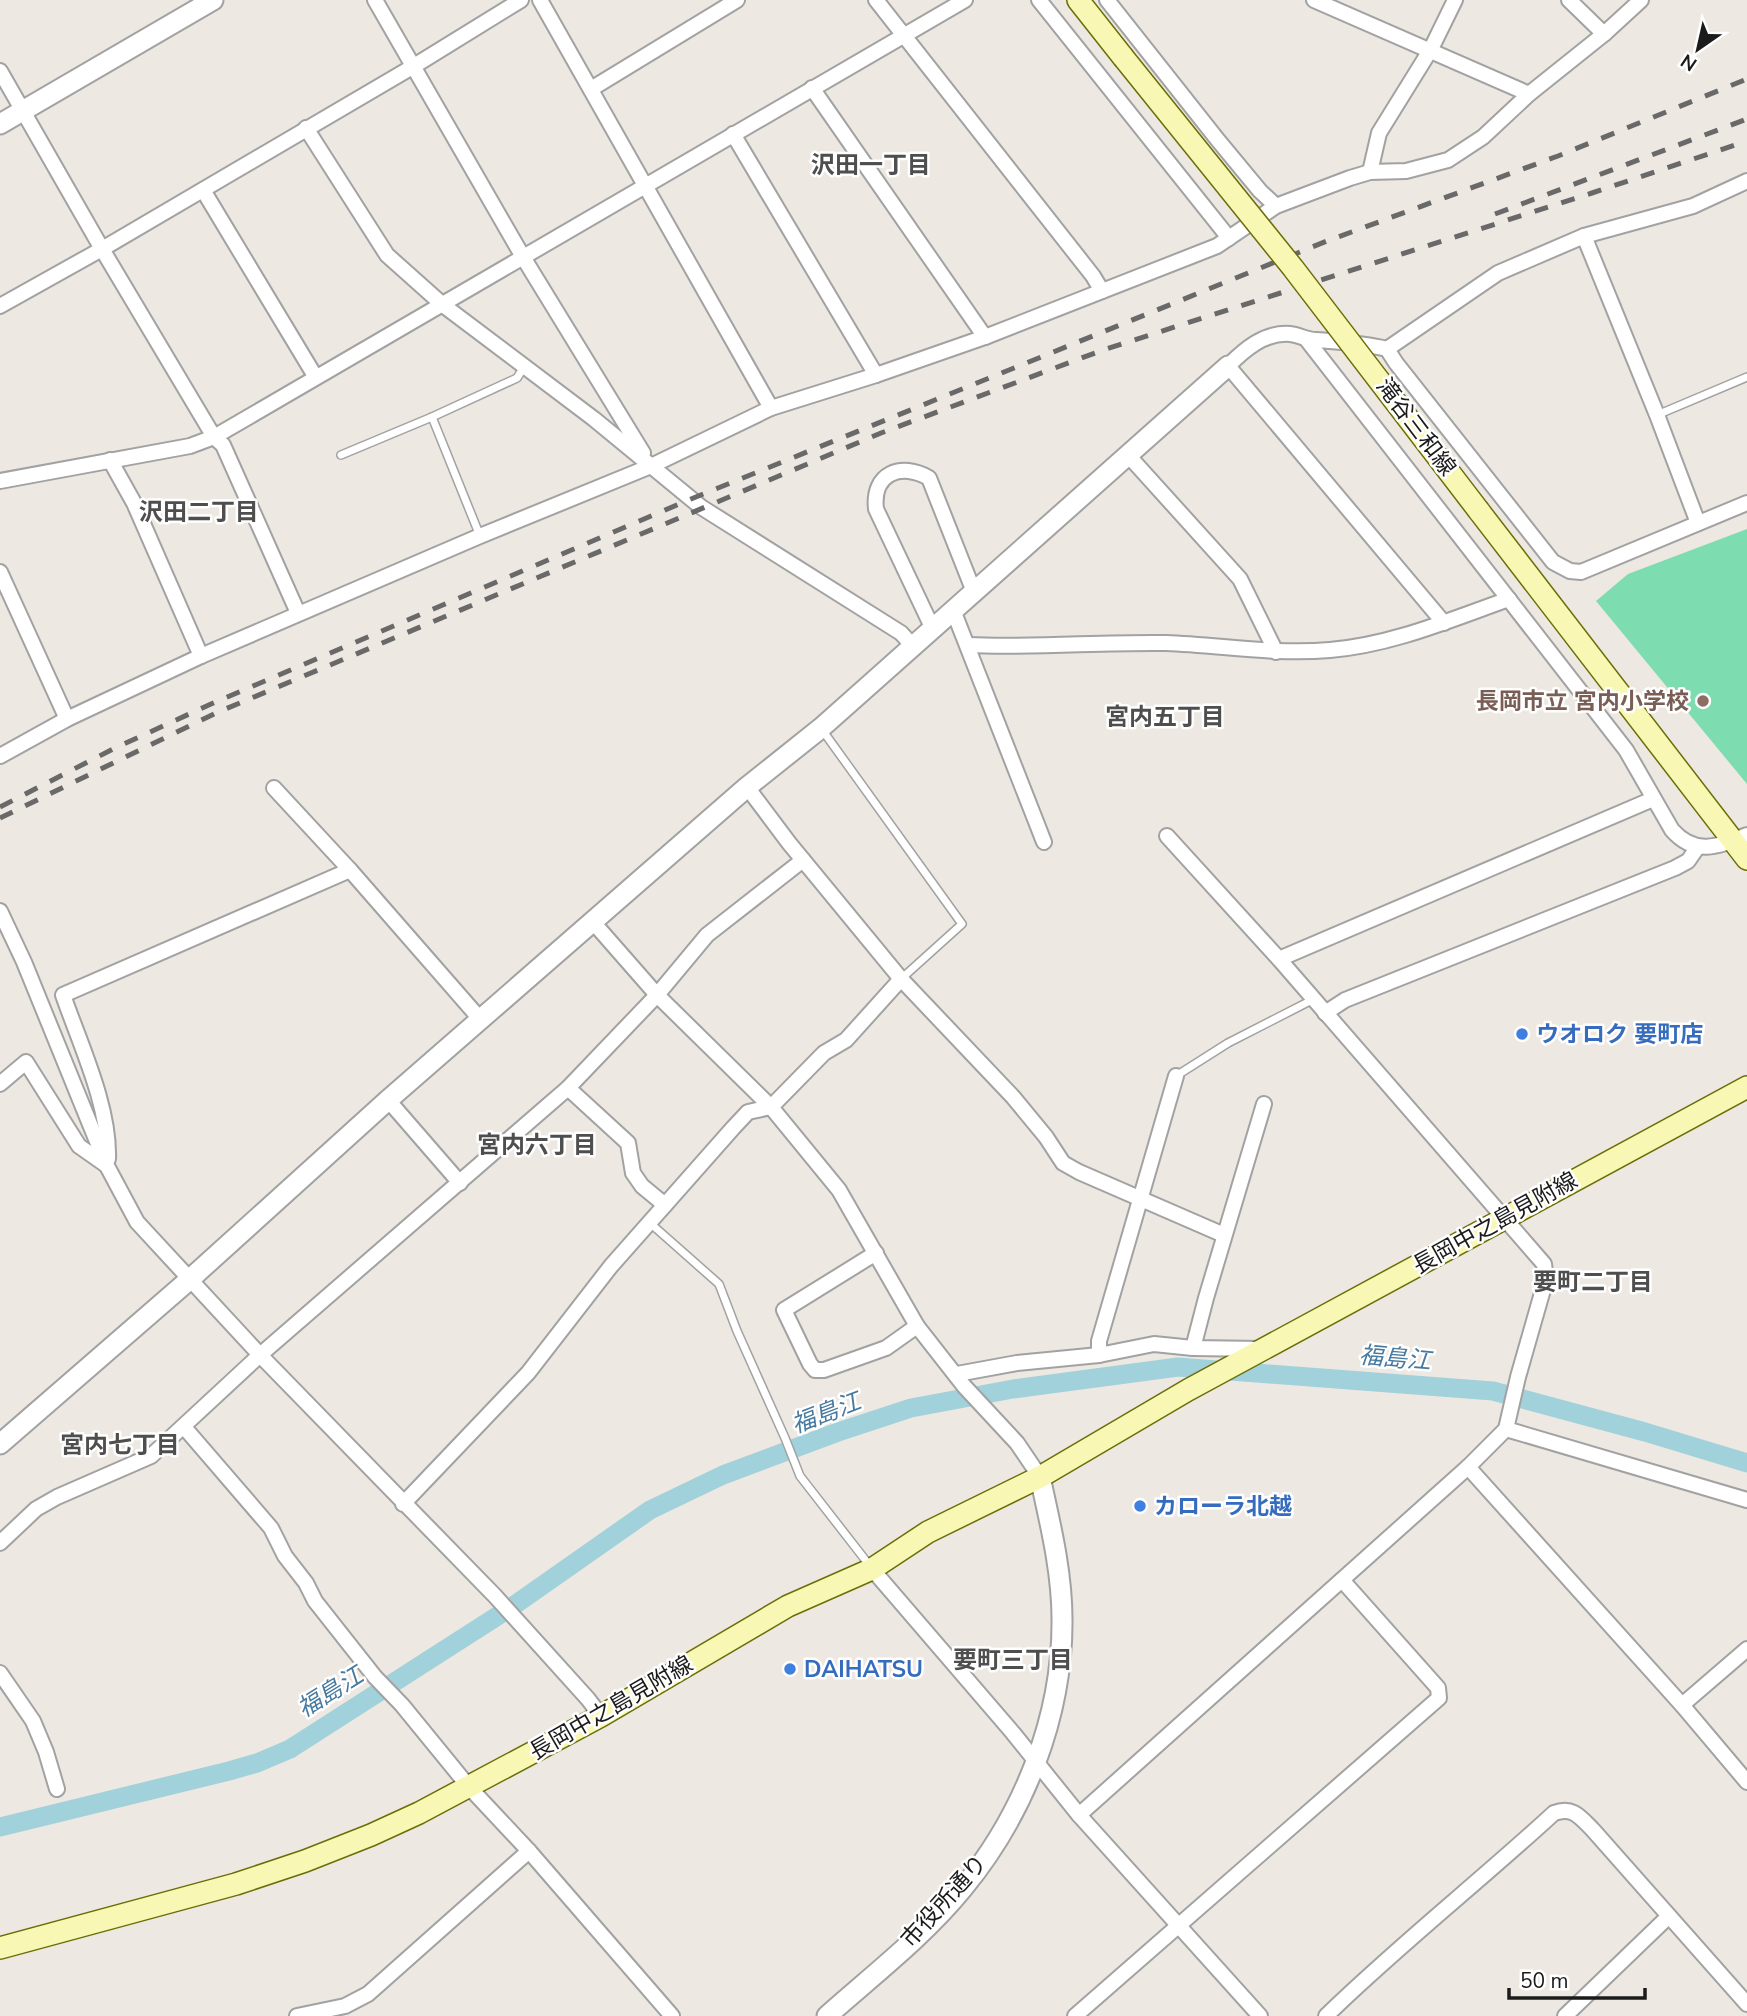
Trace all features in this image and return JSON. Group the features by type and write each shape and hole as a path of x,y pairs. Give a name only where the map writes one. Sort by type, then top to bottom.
{"main road":[{"name":"滝谷三和線","path":"1078,0 1301,278 1479,511 1740,838 1747,859"},
{"name":"長岡中之島見附線","path":"0,1948 236,1884 371,1836 470,1787 601,1716 788,1606 872,1569 928,1531 1040,1477 1188,1390 1747,1087"}],"street":[{"path":"0,124 213,0"},
{"path":"374,0 523,257 651,466"},
{"path":"0,306 203,190 522,0"},
{"path":"540,0 771,408"},
{"path":"590,89 737,0"},
{"path":"876,0 1102,291"},
{"path":"0,481 191,446 214,437 965,0"},
{"path":"1039,0 1229,238"},
{"path":"1107,0 1251,181 1276,206"},
{"path":"1314,0 1530,94"},
{"path":"1370,172 1379,133 1431,49 1455,0"},
{"path":"1569,0 1604,34"},
{"path":"0,756 67,719 201,656 651,466 771,408 985,337 1217,246 1276,206 1370,172 1406,171 1448,160 1483,136 1641,0"},
{"path":"0,71 214,437 223,445 298,613"},
{"path":"812,88 985,337"},
{"path":"306,128 387,255 443,305 594,418 691,499 729,526 901,632 912,645"},
{"path":"733,134 876,375"},
{"path":"1387,349 1498,273 1584,236 1693,206 1747,181"},
{"path":"203,190 315,376"},
{"path":"1584,236 1698,523"},
{"path":"0,1444 189,1280 388,1100 747,787 821,728 1228,366 1247,346 1275,335 1291,334 1307,340 1370,344 1387,349 1553,562 1570,571 1581,572 1747,503"},
{"path":"1307,340 1626,750 1676,835 1697,848 1740,838"},
{"path":"1228,366 1444,623"},
{"path":"1127,454 1240,579 1276,652"},
{"path":"110,460 134,503 201,656"},
{"path":"932,627 876,509 877,489 886,477 904,470 929,478 974,592"},
{"path":"0,572 67,719"},
{"path":"968,645 1018,647 1166,643 1276,652 1332,650 1384,640 1444,623 1509,599"},
{"path":"953,610 1044,842"},
{"path":"747,787 901,979 1013,1097 1063,1163 1224,1235"},
{"path":"274,788 350,870 481,1020"},
{"path":"1279,959 1653,799"},
{"path":"1079,1815 1468,1467 1507,1422 1546,1279 1544,1264 1279,959 1167,836"},
{"path":"1325,1013 1345,1000 1675,868 1688,860 1697,848"},
{"path":"0,1542 36,1509 57,1497 151,1457 260,1355 568,1088 657,995 707,935 803,860"},
{"path":"107,1166 108,1140 103,1112 63,995 350,870"},
{"path":"0,911 24,962 107,1166 137,1222 260,1355 495,1596 601,1716"},
{"path":"593,922 657,995 771,1107 839,1190 917,1326 993,1419 1017,1443 1040,1477"},
{"path":"403,1504 528,1373 611,1266 748,1112 771,1107 824,1052 846,1040 901,979"},
{"path":"0,1084 26,1062 79,1146 107,1166"},
{"path":"1099,1355 1099,1341 1176,1076"},
{"path":"568,1088 628,1143 633,1173 642,1185 665,1205"},
{"path":"388,1100 460,1183"},
{"path":"1193,1348 1264,1104"},
{"path":"876,1253 784,1310 810,1364 815,1370 824,1370 886,1348 917,1326"},
{"path":"961,1380 1017,1363 1099,1355 1154,1344 1263,1350"},
{"path":"1507,1422 1747,1500"},
{"path":"184,1427 271,1528 285,1556 306,1583 315,1601 375,1676 672,2016"},
{"path":"1468,1467 1682,1705 1747,1782"},
{"name":"市役所通り","path":"827,2016 932,1921 961,1890 998,1839 1037,1762 1056,1684 1062,1619 1059,1577 1040,1477"},
{"path":"872,1569 1079,1815 1261,2016"},
{"path":"1075,2016 1439,1698 1438,1688 1342,1580"},
{"path":"1682,1705 1747,1649"},
{"path":"0,1673 33,1721 57,1789"},
{"path":"1326,2016 1374,1969 1554,1813 1564,1810 1575,1811 1747,2004"},
{"path":"297,2016 345,2006 368,1994 529,1851"},
{"path":"1565,2016 1669,1916"}],"lane":[{"path":"341,455 517,378 525,366"},
{"path":"1657,415 1747,377"},
{"path":"432,417 480,536"},
{"path":"821,728 962,924 901,979"},
{"path":"1176,1076 1228,1043 1312,1000"},
{"path":"649,1223 719,1284 800,1476 872,1569"}],"green space":[{"name":"長岡市立 宮内小学校","path":"1747,529 1747,784 1596,601 1628,574"}],"waterway":[{"name":"福島江","path":"0,1827 229,1771 290,1749 513,1606 650,1510 723,1475 911,1408 1013,1389 1178,1367 1493,1391 1747,1463"}],"railway":[{"path":"0,807 113,749 211,704 691,499 1327,241 1558,156 1747,79"},
{"path":"1495,214 1747,119"},
{"path":"0,818 216,713 881,433 1103,350 1747,141"}],"place":[{"name":"長岡市立 宮内小学校","path":"1703,701"},
{"name":"ウオロク 要町店","path":"1522,1034"},
{"name":"カローラ北越","path":"1140,1506"},
{"name":"DAIHATSU","path":"790,1669"}],"district":[{"name":"沢田一丁目","path":"871,165"},
{"name":"沢田二丁目","path":"199,512"},
{"name":"宮内五丁目","path":"1165,717"},
{"name":"宮内六丁目","path":"537,1145"},
{"name":"要町二丁目","path":"1593,1282"},
{"name":"宮内七丁目","path":"120,1445"},
{"name":"要町三丁目","path":"1013,1660"}]}
